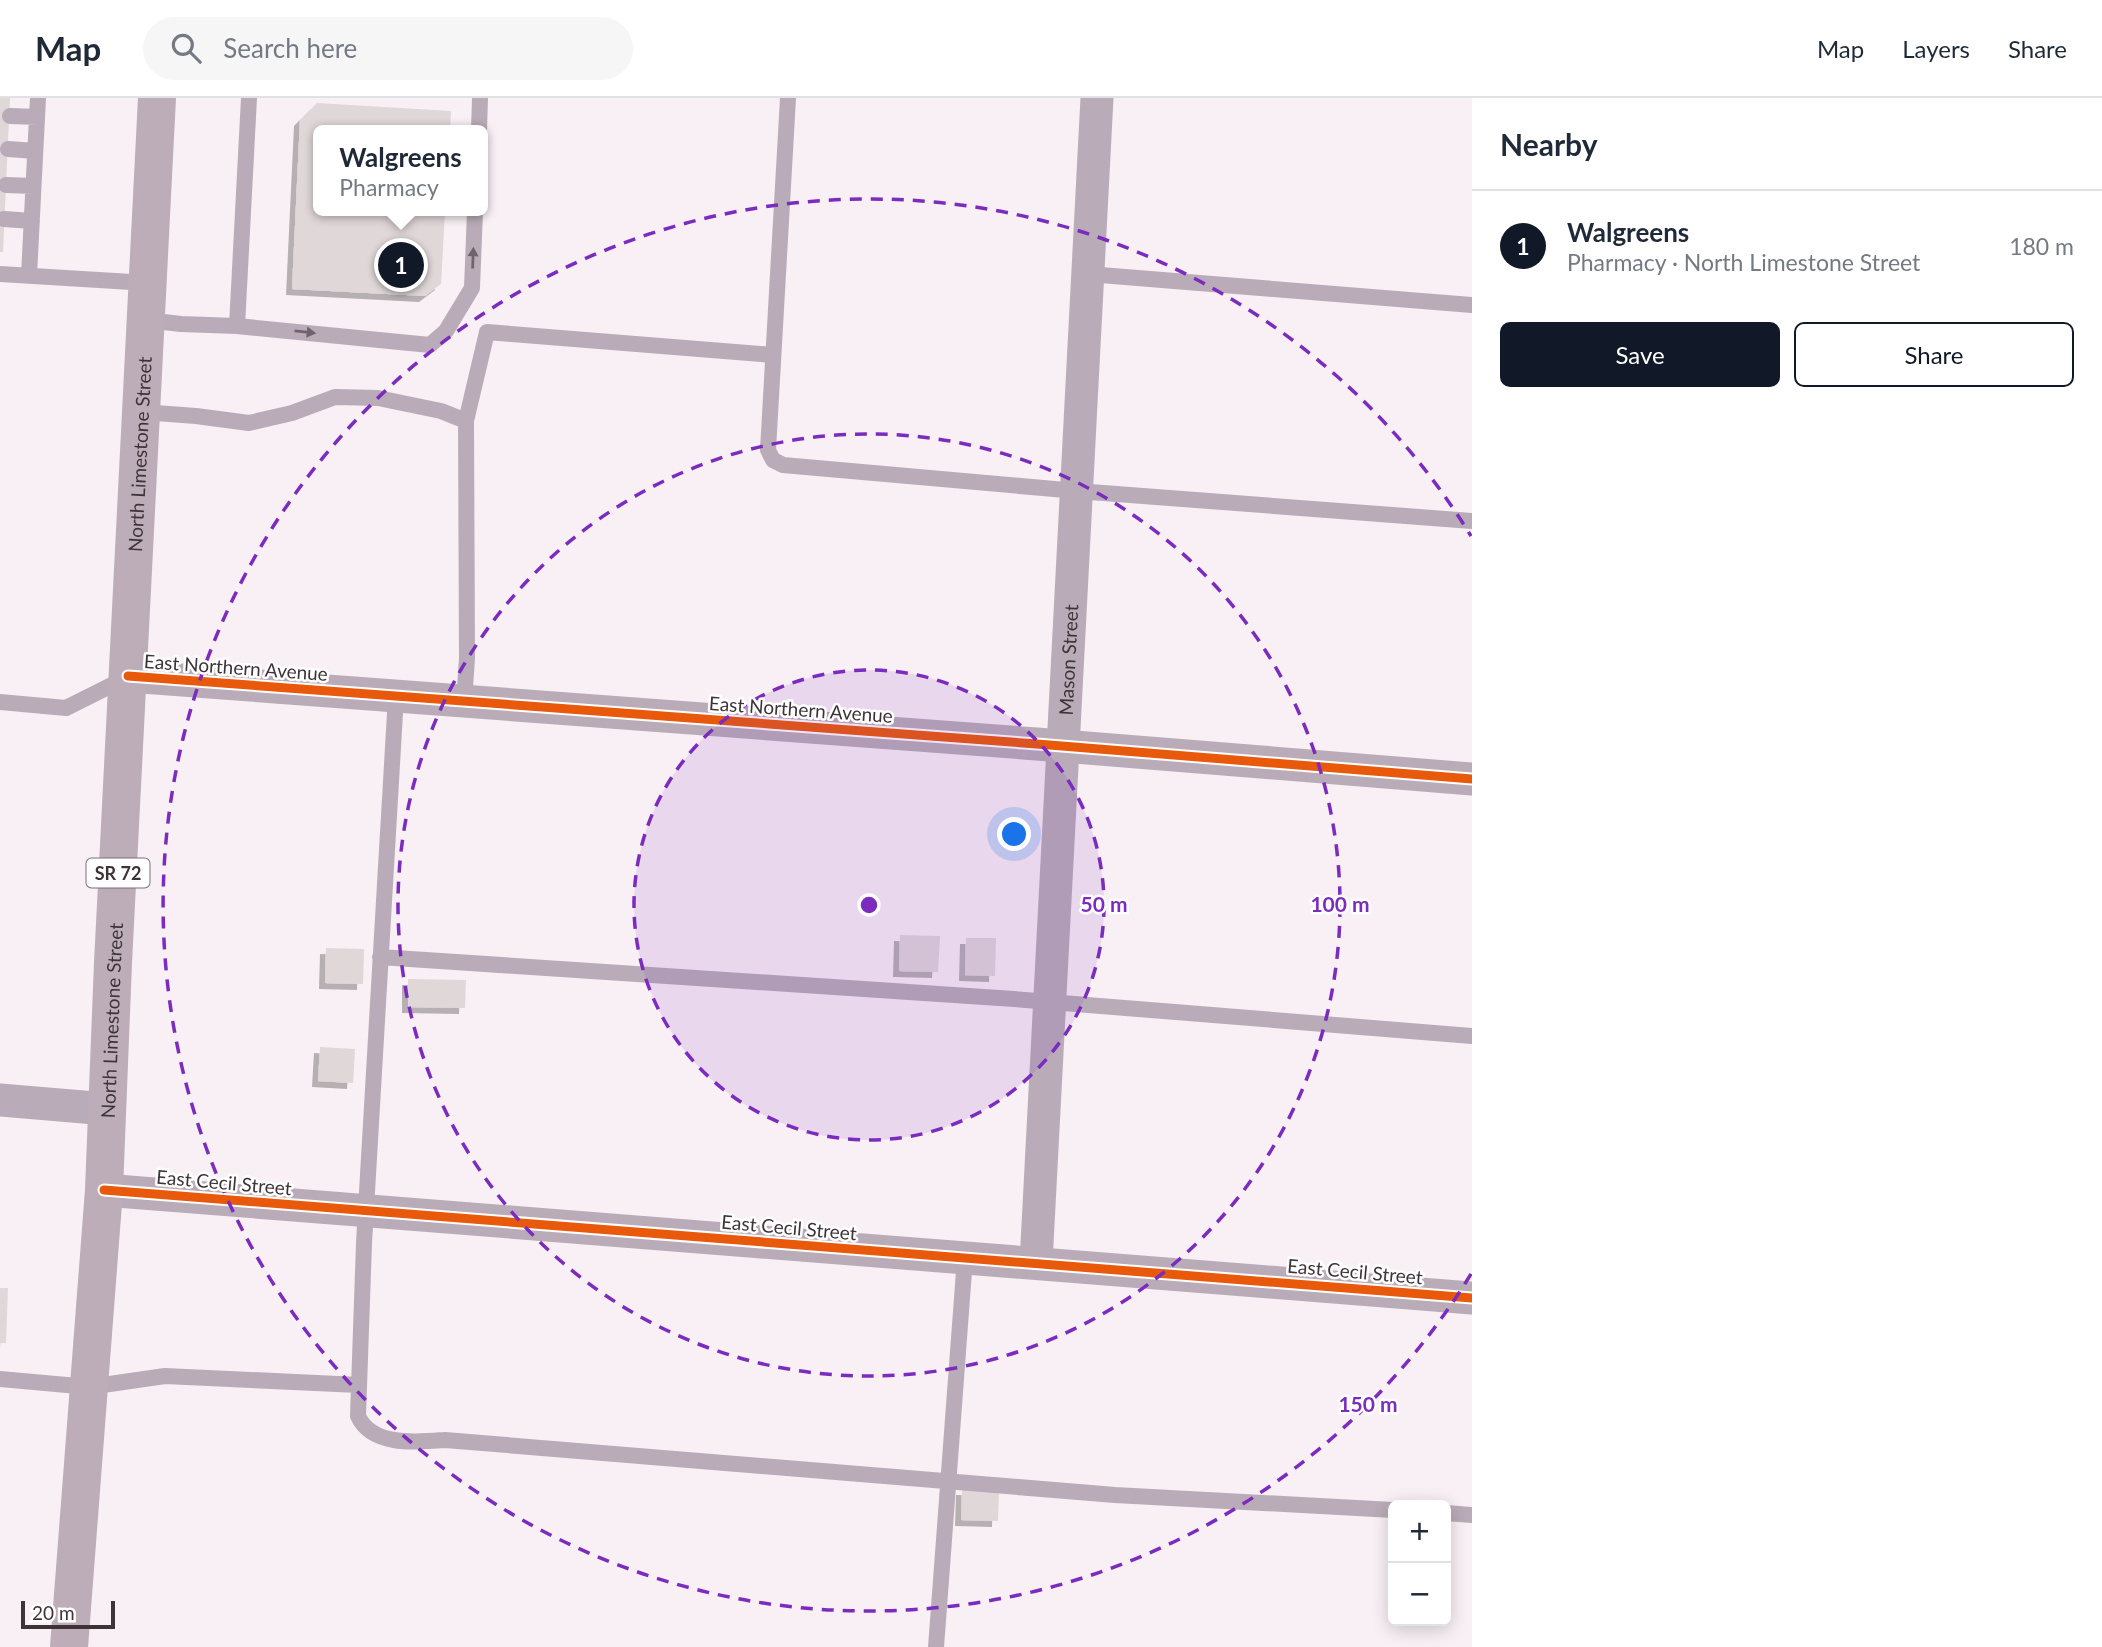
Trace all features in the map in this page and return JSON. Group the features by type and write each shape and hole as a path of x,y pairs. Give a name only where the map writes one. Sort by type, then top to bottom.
{"main road":[{"name":"North Limestone Street","path":"69,1647 104,1190 157,98"}],"street":[{"name":"Mason Street","path":"1036,1264 1097,98"},
{"name":"East Northern Avenue","path":"128,676 1472,779"},
{"path":"0,1100 107,1109"},
{"name":"East Cecil Street","path":"104,1190 1472,1298"}],"lane":[{"path":"29,275 37,98"},
{"path":"237,326 250,98"},
{"path":"479,125 480,98"},
{"path":"788,98 768,450 773,460 783,465 1077,491 1472,521"},
{"path":"10,116 37,117"},
{"path":"8,149 35,151"},
{"path":"6,184 33,186"},
{"path":"0,274 29,275 147,302 181,324 237,326 430,345 446,331 472,288 475,216"},
{"path":"4,219 32,221"},
{"path":"1088,274 1472,305"},
{"path":"464,702 467,658 466,421 487,332 773,355"},
{"path":"142,412 249,424 292,413 335,397 378,398 441,411 466,421"},
{"path":"0,702 66,708 128,676"},
{"path":"396,696 366,1211 358,1416 362,1425 380,1436 407,1442 445,1440 1115,1494 1388,1510"},
{"path":"380,957 1048,1002 1472,1036"},
{"path":"936,1647 965,1258"},
{"path":"0,1380 89,1387 165,1376 359,1385"},
{"path":"1451,1513 1472,1515"}],"building":[{"path":"0,98 10,98 3,252 0,252"},
{"path":"317,103 451,111 450,125 313,125 313,216 445,216 441,284 425,296 292,289 300,120"},
{"path":"900,935 940,936 938,972 899,971"},
{"path":"966,938 996,938 995,976 965,975"},
{"path":"326,948 364,949 363,984 325,983"},
{"path":"408,979 466,980 465,1008 408,1007"},
{"path":"320,1047 355,1049 353,1083 318,1081"},
{"path":"0,1288 8,1288 6,1343 0,1343"},
{"path":"962,1489 999,1490 998,1521 961,1520"}],"cycle path":[{"path":"128,676 1472,779"},
{"path":"104,1190 1472,1298"}],"place":[{"name":"Walgreens","path":"401,265"}]}
